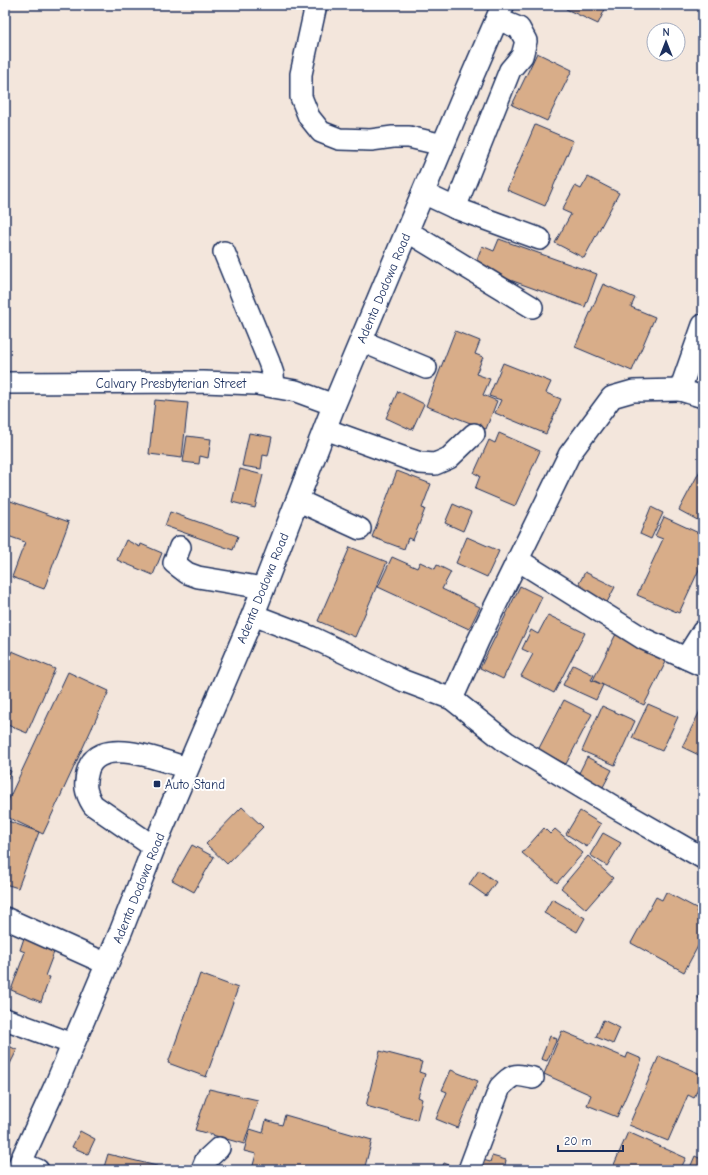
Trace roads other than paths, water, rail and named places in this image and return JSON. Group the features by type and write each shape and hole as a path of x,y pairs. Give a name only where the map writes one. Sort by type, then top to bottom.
{"main road":[{"name":"Adenta Dodowa Road","path":"25,1168 73,1044 263,588 334,405 500,12"}],"street":[{"path":"316,5 302,74 302,97 309,117 321,132 339,139 371,140 393,137 409,137 443,145"},
{"path":"455,208 510,70 522,56 526,42 518,28 500,12"},
{"path":"423,193 455,208 540,239"},
{"path":"407,231 532,307"},
{"path":"224,252 269,362 273,374 274,387"},
{"path":"680,390 703,325"},
{"path":"361,341 426,368"},
{"name":"Calvary Presbyterian Street","path":"5,383 203,382 256,384 296,391 334,405"},
{"path":"452,699 478,641 569,455 612,398 633,391 680,390 703,397"},
{"path":"325,429 412,461 435,464 449,458 474,434"},
{"path":"297,500 360,529"},
{"path":"180,546 174,563 187,573 263,588"},
{"path":"518,560 644,640 695,662 703,631"},
{"path":"252,614 311,637 404,682 452,699 506,742 703,858"},
{"path":"154,847 94,805 87,795 86,786 86,777 90,766 95,758 105,753 117,752 139,753 187,768"},
{"path":"5,918 107,964"},
{"path":"5,1019 73,1044"},
{"path":"469,1170 500,1087 509,1077 517,1075 533,1078"},
{"path":"202,1170 206,1160 219,1148"}],"place":[{"name":"Auto Stand","path":"157,784"}]}
